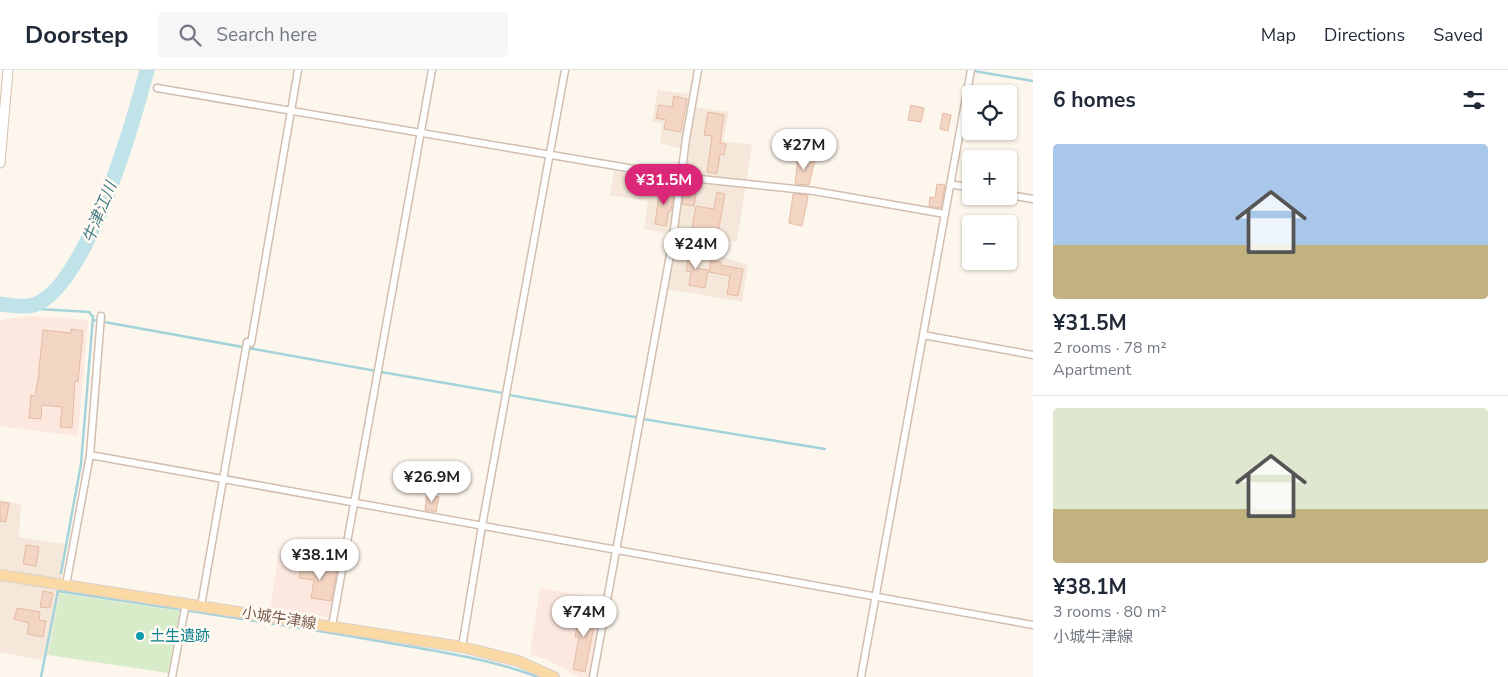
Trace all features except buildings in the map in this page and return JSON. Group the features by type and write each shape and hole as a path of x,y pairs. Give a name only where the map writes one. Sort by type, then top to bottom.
{"main road":[{"path":"0,163 5,73"},
{"name":"小城牛津線","path":"0,576 185,608 201,606 462,647 518,661 554,677"}],"street":[{"path":"201,606 298,70"},
{"path":"332,626 432,70"},
{"path":"462,647 482,526 565,70"},
{"path":"593,677 672,244 698,70"},
{"path":"861,677 971,70"},
{"path":"157,88 681,177 814,191 945,214"},
{"path":"950,184 962,186"},
{"path":"1017,196 1033,199"},
{"path":"66,586 90,455 101,316"},
{"path":"923,335 1033,355"},
{"path":"90,455 1033,625"},
{"path":"172,677 185,608"}],"shaded area":[{"path":"658,90 696,95 694,107 729,112 723,141 752,145 737,242 711,240 709,253 748,265 742,302 661,288 670,234 644,229 648,201 610,195 614,171 684,181 689,151 660,143 662,123 652,122"},
{"path":"32,316 88,320 78,436 0,426 0,320"},
{"path":"0,500 21,504 19,537 65,544 60,593 48,655 40,660 0,652"},
{"path":"279,554 340,565 331,618 270,607"},
{"path":"540,588 603,599 589,677 579,677 549,661 530,654"}],"green space":[{"path":"60,593 180,611 168,673 48,655"}],"waterway":[{"name":"牛津江川","path":"0,304 34,305 53,292 72,268 105,200 131,126 147,70"},
{"path":"974,71 1033,81"},
{"path":"28,306 39,309 89,312 93,317 81,464 61,573"},
{"path":"93,320 376,371"},
{"path":"381,372 503,393"},
{"path":"509,395 635,417"},
{"path":"643,419 825,449"},
{"path":"41,677 58,591 294,627 435,651 498,664 538,677"}],"place":[{"name":"土生遺跡","path":"140,636"}]}
